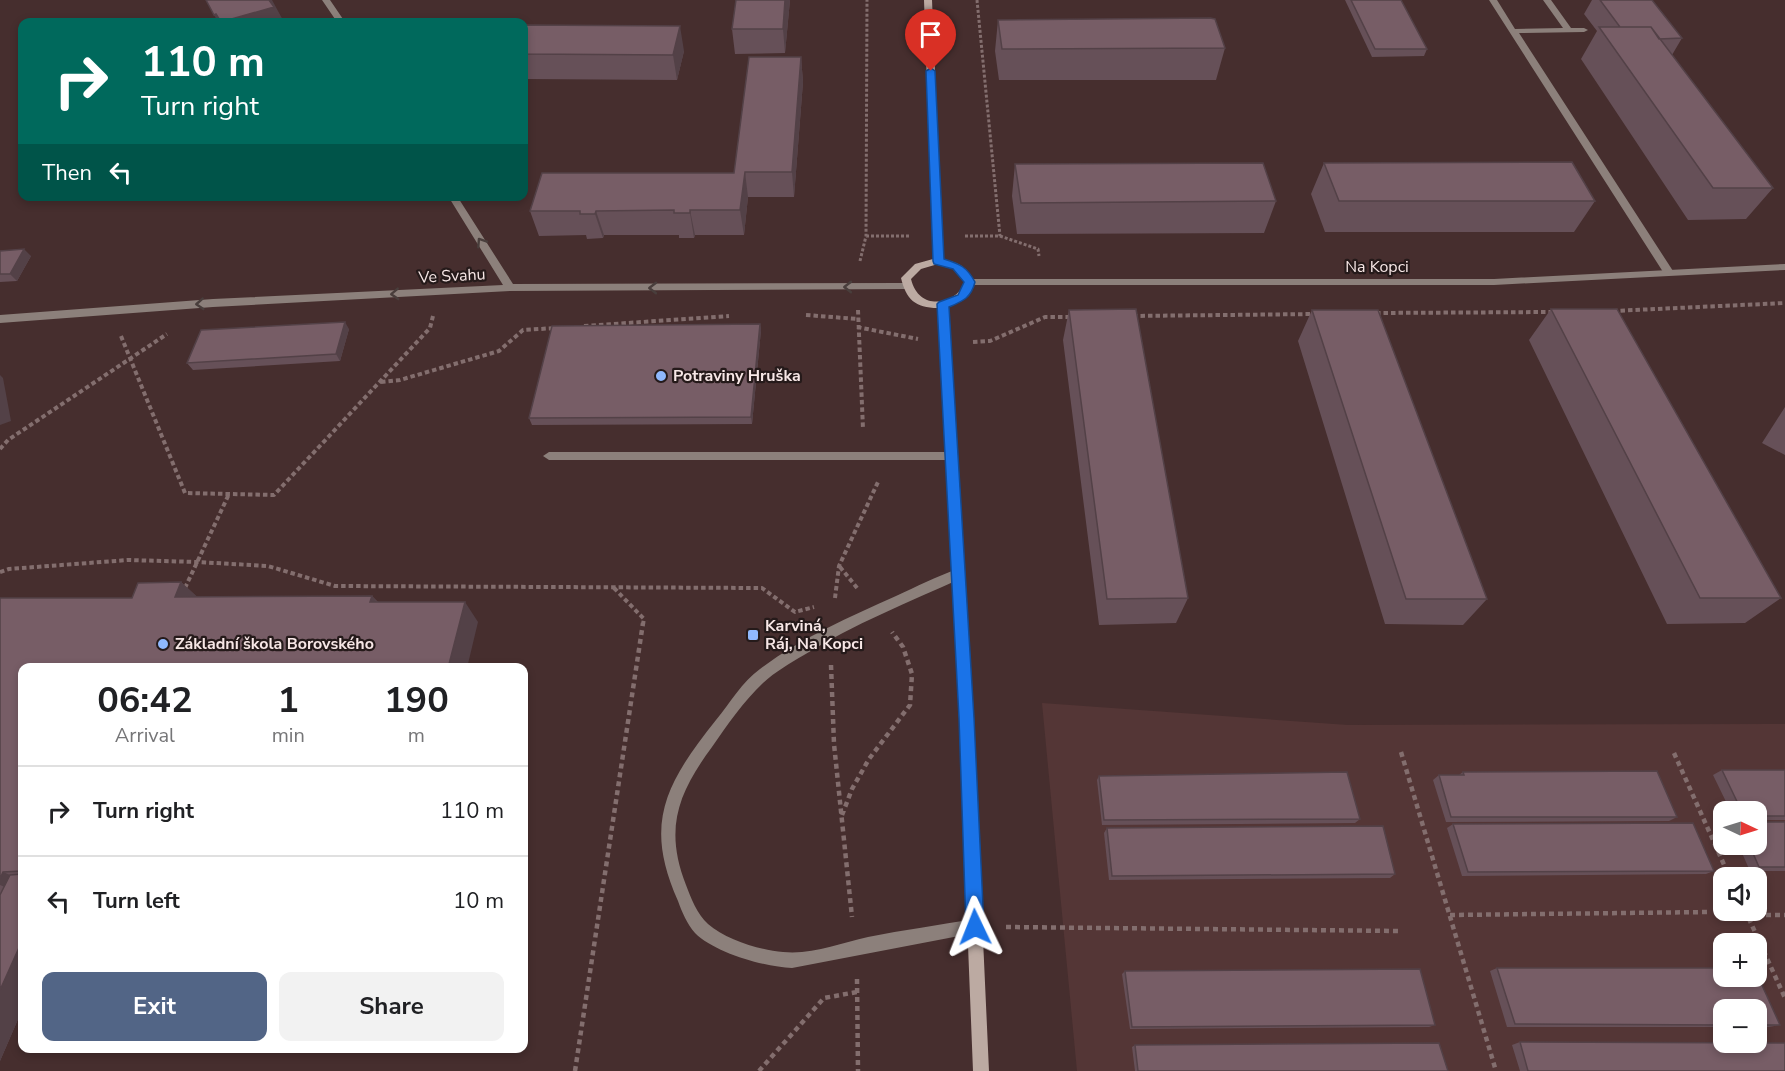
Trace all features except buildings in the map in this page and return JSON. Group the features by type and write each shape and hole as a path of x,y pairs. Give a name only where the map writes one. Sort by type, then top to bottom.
{"main road":[{"path":"928,0 938,261"},
{"path":"938,261 957,267 964,272 969,282 967,292 962,297 943,304 925,303 917,299 906,286 906,279 911,272 927,263 938,261"},
{"path":"943,304 981,1071"}],"street":[{"path":"326,0 338,18"},
{"path":"1493,0 1669,273"},
{"path":"1547,0 1569,30"},
{"path":"1514,31 1584,30"},
{"path":"455,201 510,288"},
{"name":"Na Kopci","path":"969,282 1494,282 1785,267"},
{"name":"Ve Svahu","path":"0,319 510,288 906,286"},
{"path":"549,456 951,456"},
{"path":"958,574 830,631 762,675 687,768 669,810 666,837 677,882 696,921 705,932 743,949 783,960 818,957 855,948 975,927"}],"path":[{"path":"858,1071 855,948 834,744 830,631 839,566 881,476 877,456 863,435 858,319 858,287 861,256 866,236 867,0"},
{"path":"977,0 1000,236"},
{"path":"109,311 131,358 185,493 274,495 430,328 439,292"},
{"path":"1605,311 1785,303"},
{"path":"1367,314 1557,312"},
{"path":"1129,316 1319,314"},
{"path":"804,315 858,319"},
{"path":"580,326 730,316"},
{"path":"1045,317 1081,316"},
{"path":"380,382 400,380 499,351 523,330 557,328"},
{"path":"0,449 8,440 168,334"},
{"path":"183,593 229,494"},
{"path":"0,572 9,569 128,560 197,562 268,566 335,586 762,588 795,612 834,600"},
{"path":"839,566 903,647 912,674 910,705 869,759 852,789 842,817"},
{"path":"575,1071 644,619 613,587"},
{"path":"1401,752 1496,1071"},
{"path":"1674,753 1726,867"},
{"path":"1450,915 1710,912"},
{"path":"1767,914 1785,915"},
{"path":"1751,921 1785,998"},
{"path":"975,927 1401,931"},
{"path":"759,1071 824,998 857,992"}],"shaded area":[{"path":"1042,703 1348,725 1785,724 1785,1071 1077,1071"}],"place":[{"name":"Potraviny Hruška","path":"661,376"},
{"name":"Karviná, Ráj, Na Kopci","path":"753,635"},
{"name":"Základní škola Borovského","path":"163,644"}],"route":[{"path":"931,71 938,261 957,267 964,272 969,282 967,292 962,297 954,302 943,304 975,927"}]}
